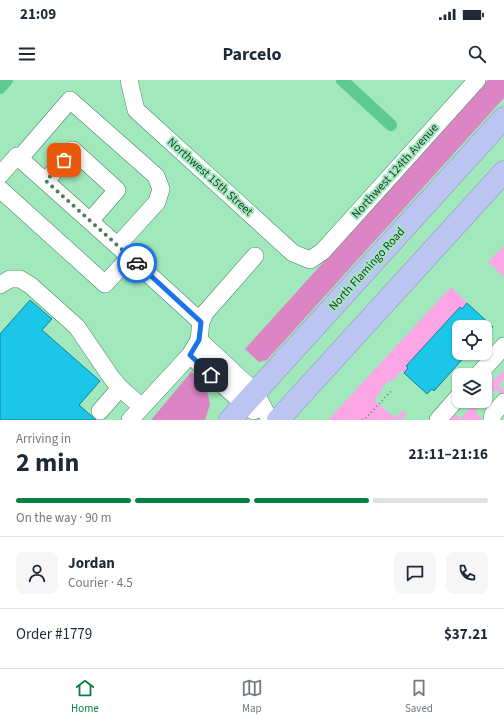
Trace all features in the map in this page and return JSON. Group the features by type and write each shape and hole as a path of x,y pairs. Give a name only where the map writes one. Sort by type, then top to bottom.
{"highway":[{"name":"North Flamingo Road","path":"230,420 504,118"},
{"path":"278,420 296,410 504,172"}],"street":[{"name":"Northwest 15th Street","path":"129,80 136,110 293,252 310,260"},
{"name":"Northwest 124th Avenue","path":"310,260 323,251 477,80"},
{"path":"20,158 70,100 156,176 161,189 157,202 118,245"},
{"path":"46,181 73,150 117,190 90,221"},
{"path":"0,175 17,156 20,158 118,245 201,322"},
{"path":"0,189 105,284 130,257"},
{"path":"130,420 190,355 199,340 201,322 205,313 254,256"},
{"path":"0,285 10,279 20,279 30,285 77,327 111,377 120,388 142,407"},
{"path":"199,340 270,420"},
{"path":"484,368 504,346"},
{"path":"190,355 250,398 266,420"},
{"path":"100,411 120,388"},
{"path":"492,420 493,414 504,402"},
{"path":"438,420 452,404"}],"path":[{"path":"362,420 392,390"}],"shaded area":[{"path":"488,80 504,80 504,98 267,360 259,362 245,349"},
{"path":"504,246 504,277 488,262"},
{"path":"451,287 467,303 462,309 460,307 406,366 408,368 404,373 401,371 392,382 389,380 374,400 395,418 402,411 407,414 401,420 328,420"},
{"path":"504,370 504,379 498,385 504,390 502,395 496,389 492,393 492,378 494,380"},
{"path":"191,372 205,382 210,404 205,420 151,420"},
{"path":"470,408 479,408 475,412 481,420 445,420 452,411 460,419"}],"building":[{"path":"30,300 52,319 42,330 100,381 79,405 96,420 0,420 0,334"},
{"path":"467,303 485,320 452,320 452,360 462,360 455,368 452,368 452,371 434,391 432,389 427,394 404,373 408,368 406,366 460,307 462,309"}],"waterway":[{"path":"0,88 7,80"},
{"path":"342,80 391,125"}],"way so far":[{"path":"64,160 46,181 137,263"}],"route":[{"path":"137,263 201,322 199,340 190,355 211,375"}]}
